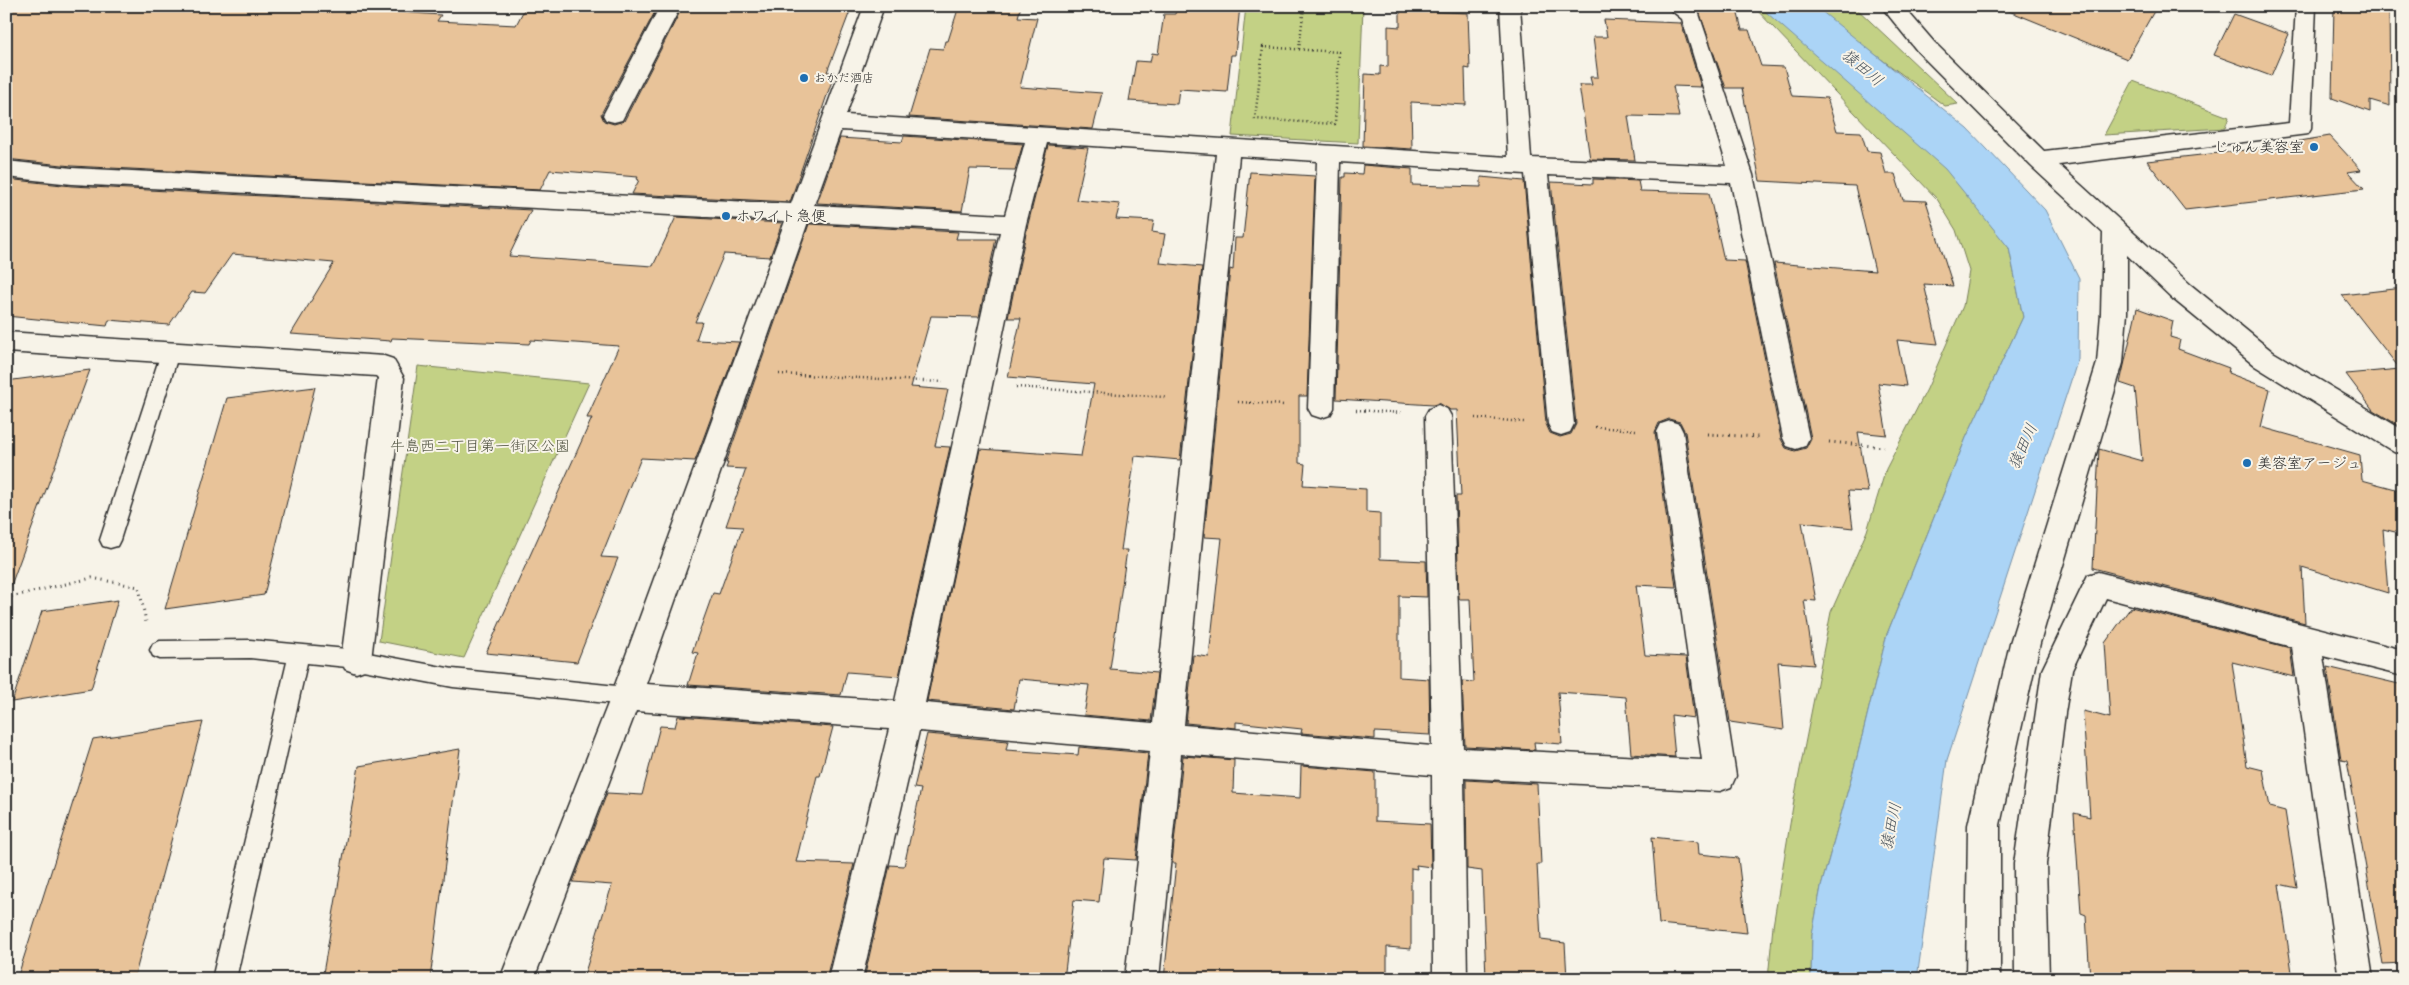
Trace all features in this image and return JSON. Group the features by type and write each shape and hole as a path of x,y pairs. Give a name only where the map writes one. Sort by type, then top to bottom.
{"street":[{"path":"614,115 671,6"},
{"path":"517,979 626,696 874,6"},
{"path":"1510,6 1528,166 1561,424"},
{"path":"1676,6 1691,16 1741,175 1796,438"},
{"path":"1891,6 1926,48 2039,160 2182,292 2264,360 2403,444"},
{"path":"2039,160 2300,128 2306,6"},
{"path":"832,122 1528,166 1741,175"},
{"path":"845,979 907,716 1014,224 1038,136"},
{"path":"1142,979 1228,148"},
{"path":"1321,408 1329,154"},
{"path":"6,169 72,176 1014,224"},
{"path":"1983,979 1984,825 2025,642 2068,508 2110,363 2114,313 2115,231"},
{"path":"6,342 384,366 391,378 356,660"},
{"path":"1438,416 1448,762 1450,979"},
{"path":"626,696 907,716 1448,762 1720,776 1670,432"},
{"path":"2032,979 2030,864 2057,670 2098,584 2403,663"},
{"path":"2306,639 2356,979"}],"lane":[{"path":"110,540 170,352"},
{"path":"160,650 250,649 356,660 453,678 626,696"},
{"path":"224,979 299,654"}],"path":[{"path":"1299,49 1304,6"},
{"path":"1263,47 1299,49 1339,52 1335,124 1255,119 1263,47"},
{"path":"742,372 979,384 1438,416"},
{"path":"6,598 92,578 139,587 149,635 160,650"}],"green space":[{"path":"1246,6 1363,6 1358,143 1232,136"},
{"path":"1753,6 1774,6 1931,144 2009,248 2023,317 1966,438 1887,634 1857,757 1821,887 1812,935 1811,979 1768,979 1773,926 1794,800 1831,612 1867,531 1886,469 1927,389 1963,306 1969,271 1956,230 1937,199"},
{"path":"1809,6 1854,6 1958,104 1945,106"},
{"path":"2133,81 2229,117 2225,128 2104,135"},
{"name":"牛島西二丁目第一街区公園","path":"418,366 589,383 464,658 379,641"}],"water":[{"name":"猿田川","path":"1759,6 1815,6 1968,129 2045,210 2079,278 2078,359 1947,760 1917,979 1811,979 1812,935 1821,887 1857,757 1887,634 1966,438 2023,317 2009,248 1945,169"}],"building":[{"path":"6,6 387,6 383,11 441,15 437,21 516,25 526,6 658,6 601,114 604,121 614,124 624,121 683,6 852,6 827,72 835,72 790,202 632,194 639,180 637,179 638,177 550,170 540,190 72,166 6,159"},
{"path":"959,6 1021,6 1018,17 1037,18 1020,87 1102,93 1093,129 909,117 930,48 943,49 945,41 948,41"},
{"path":"1177,6 1240,6 1235,55 1231,55 1227,92 1179,89 1177,104 1129,101 1136,61 1150,62 1152,53 1158,54 1164,14 1175,14"},
{"path":"2005,6 2157,6 2127,59 2004,9"},
{"path":"2334,6 2389,6 2390,106 2370,100 2370,112 2332,98"},
{"path":"1698,9 1737,10 1742,30 1749,30 1761,66 1784,67 1792,96 1827,98 1837,131 1861,132 1867,151 1880,152 1886,174 1895,174 1903,200 1926,201 1953,286 1924,284 1938,344 1897,340 1906,386 1878,383 1887,435 1858,432 1868,492 1848,491 1853,528 1802,522 1816,601 1804,600 1814,665 1778,662 1784,730 1730,722 1685,432 1680,422 1669,419 1659,423 1655,432 1676,587 1636,585 1645,655 1686,657 1694,718 1671,715 1675,757 1631,754 1626,697 1558,692 1562,744 1534,742 1535,750 1465,746 1462,681 1474,682 1470,599 1459,599 1456,496 1461,496 1457,410 1450,410 1439,403 1433,405 1336,399 1342,177 1345,177 1345,173 1362,174 1363,165 1412,169 1412,185 1481,187 1481,177 1524,181 1546,424 1550,433 1560,437 1571,434 1576,424 1551,182 1593,184 1593,179 1638,181 1640,191 1709,193 1724,260 1745,261 1781,439 1786,448 1795,451 1806,448 1811,438 1774,263 1875,271 1855,186 1760,181 1742,88 1726,88"},
{"path":"1400,10 1468,13 1470,69 1465,68 1466,105 1411,102 1412,149 1363,146 1365,74 1380,75 1380,66 1388,67 1388,26 1400,27"},
{"path":"2234,14 2289,34 2271,76 2214,55"},
{"path":"1604,20 1681,23 1701,87 1673,86 1679,117 1628,116 1635,160 1590,159 1579,85 1592,85 1590,77 1598,77 1593,37 1607,37"},
{"path":"904,136 1023,144 1015,170 970,169 962,211 817,203 840,138 902,142"},
{"path":"2330,136 2361,170 2348,172 2364,189 2185,210 2147,161 2246,150"},
{"path":"1048,145 1088,148 1076,200 1120,204 1116,219 1154,221 1152,232 1165,234 1160,263 1202,267 1180,460 1135,456 1121,550 1127,550 1110,669 1157,673 1151,721 1084,715 1089,685 1019,679 1014,709 927,701 980,449 1081,456 1094,384 1008,377 1021,318 1008,318 1028,224"},
{"path":"1250,172 1315,176 1307,396 1299,396 1299,463 1305,464 1303,485 1366,489 1366,512 1380,513 1380,559 1426,561 1427,597 1399,596 1399,677 1429,679 1430,735 1375,732 1375,739 1301,733 1302,729 1236,722 1236,728 1186,723 1193,655 1209,657 1222,538 1204,537 1230,269 1233,270 1235,238 1243,238"},
{"path":"6,179 72,186 531,210 509,256 653,266 676,217 782,223 770,257 724,254 695,322 702,322 696,340 739,342 695,461 641,458 601,557 618,558 577,662 486,653 592,418 587,418 619,346 531,340 529,344 392,338 391,341 291,334 334,263 232,254 205,293 192,292 169,325 109,320 107,326 6,316"},
{"path":"809,224 958,232 956,239 996,239 979,317 931,316 911,387 948,390 935,446 950,447 899,676 847,672 841,695 688,685 698,653 692,652 713,593 719,594 743,527 726,526 746,469 726,468 728,463 726,463"},
{"path":"2403,288 2403,428 2373,410 2346,374 2400,369 2342,295"},
{"path":"2137,308 2173,321 2170,337 2180,340 2178,349 2229,368 2228,373 2270,389 2261,427 2360,455 2362,480 2403,491 2403,534 2383,529 2388,593 2302,567 2305,623 2093,568 2099,449 2142,461 2135,388 2120,383"},
{"path":"90,370 10,588 6,587 6,381"},
{"path":"315,387 264,595 165,609 227,398"},
{"path":"118,600 91,689 12,702 42,611"},
{"path":"2131,607 2290,648 2294,677 2232,662 2247,766 2263,770 2270,807 2285,811 2297,888 2279,884 2293,979 2090,979 2086,915 2081,913 2074,813 2090,817 2083,711 2110,718 2105,643"},
{"path":"2327,667 2403,685 2403,963 2383,964 2347,761 2341,760"},
{"path":"678,716 833,727 820,776 817,776 796,862 854,864 826,979 583,979 612,885 573,882 607,793 642,795 660,726 675,727"},
{"path":"203,722 134,979 17,979 93,739"},
{"path":"927,734 1008,741 1006,750 1078,755 1079,747 1148,753 1136,860 1104,858 1099,902 1074,900 1064,979 864,979 890,865 904,866 921,789 914,788"},
{"path":"460,749 430,979 322,979 359,766"},
{"path":"1183,756 1234,760 1233,793 1300,798 1301,766 1375,772 1375,821 1430,824 1431,867 1416,865 1417,869 1411,868 1411,949 1387,947 1387,979 1164,979 1176,863 1172,863"},
{"path":"1466,780 1537,784 1541,864 1537,864 1541,940 1565,943 1567,979 1486,979 1482,871 1467,869"},
{"path":"1652,837 1698,842 1699,854 1738,858 1747,933 1659,924"}],"place":[{"name":"おかだ酒店","path":"804,78"},
{"name":"じゅん美容室","path":"2314,147"},
{"name":"ホワイト急便","path":"726,216"},
{"name":"美容室アージュ","path":"2247,463"}]}
